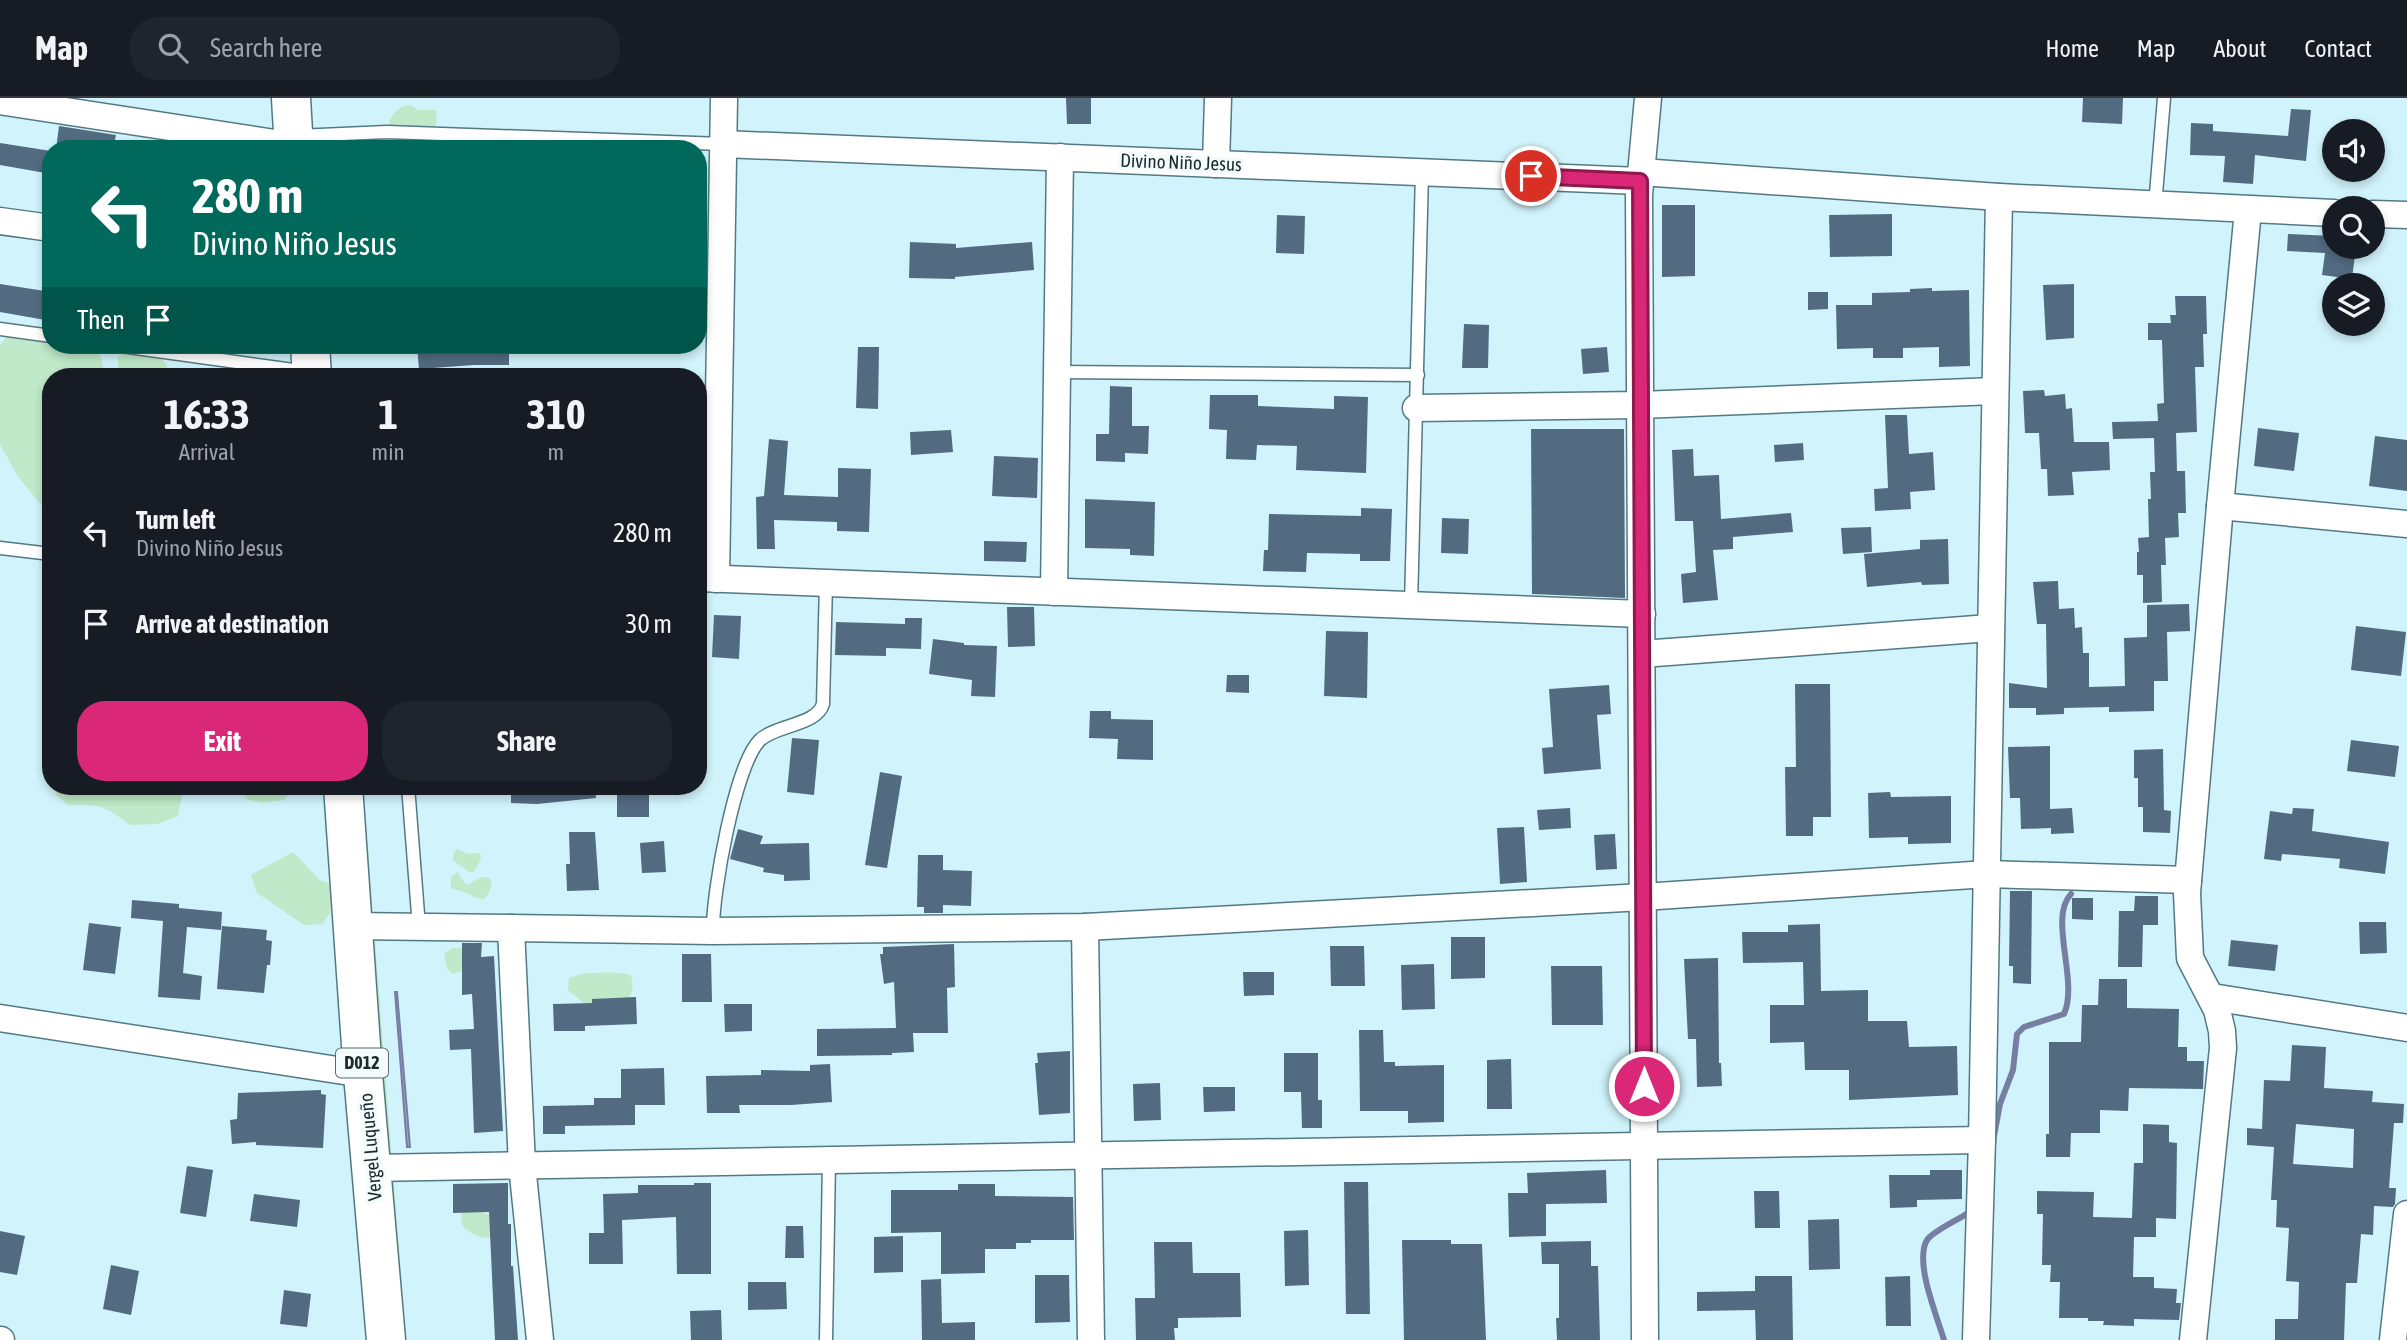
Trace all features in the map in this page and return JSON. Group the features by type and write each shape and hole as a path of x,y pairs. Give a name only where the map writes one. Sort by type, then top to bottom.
{"main road":[{"path":"291,98 294,140"},
{"name":"Vergel Luqueño","path":"344,795 363,1074 386,1340"}],"street":[{"path":"724,98 707,579 1642,614"},
{"path":"1216,164 1218,98"},
{"path":"1645,1340 1640,176 1648,98"},
{"path":"0,101 267,140"},
{"name":"Divino Niño Jesus","path":"723,144 1422,172 1640,176 2155,206 2322,213"},
{"path":"1054,592 1060,157"},
{"path":"1976,1340 1999,197"},
{"path":"2193,1340 2222,1073 2222,1031 2212,997 2190,958 2189,880 2248,210"},
{"path":"2385,214 2407,215"},
{"path":"0,221 42,227"},
{"path":"1416,408 1640,405 1995,391"},
{"path":"2220,506 2407,524"},
{"path":"1642,654 1990,628"},
{"path":"352,926 713,931 1086,927 1643,897 1987,874 2189,880"},
{"path":"1086,927 1091,1340"},
{"path":"511,929 522,1165 540,1340"},
{"path":"2212,997 2407,1028"},
{"path":"0,1018 363,1074"},
{"path":"372,1168 1982,1140"},
{"path":"2393,1340 2407,1214"}],"lane":[{"path":"2155,206 2164,98"},
{"path":"325,140 387,132 611,140"},
{"path":"707,143 723,144"},
{"path":"1411,606 1422,172"},
{"path":"0,329 42,335"},
{"path":"203,354 311,365"},
{"path":"1057,372 1418,374"},
{"path":"0,548 42,553"},
{"path":"713,931 716,891 729,823 750,754 767,735 821,712 826,583"},
{"path":"409,795 419,927"},
{"path":"826,1340 829,1160"}],"green space":[{"path":"411,105 418,110 436,110 434,128 441,140 395,140 389,121 393,114"},
{"path":"11,331 42,331 42,354 100,354 104,368 42,368 42,506 17,475 0,444 0,345"},
{"path":"122,354 157,355 167,365 166,368 119,368 118,357"},
{"path":"56,795 182,795 178,816 157,824 130,825 102,808 68,805"},
{"path":"245,795 288,795 284,800 263,803 248,800"},
{"path":"360,795 364,795 406,1340 401,1340"},
{"path":"457,849 468,854 480,853 481,859 474,872 469,872 453,860"},
{"path":"293,852 320,880 337,887 335,906 322,924 304,925 257,893 251,875"},
{"path":"458,872 467,885 481,877 490,878 492,883 486,896 481,899 451,888 451,877"},
{"path":"452,948 465,951 461,971 453,974 447,969 444,954"},
{"path":"584,973 631,976 631,994 624,1003 585,1004 568,990 569,978"},
{"path":"481,1209 483,1213 496,1217 492,1237 476,1235 462,1225 461,1211"}],"water":[{"path":"397,992 410,1147 407,1147"}],"building":[{"path":"1066,98 1091,98 1091,124 1067,124"},
{"path":"2083,98 2123,98 2122,124 2082,122"},
{"path":"2291,109 2311,110 2306,161 2255,155 2253,184 2223,182 2225,156 2190,155 2191,123 2213,124 2213,131 2288,136"},
{"path":"59,126 116,135 115,140 57,140"},
{"path":"0,143 42,150 42,172 0,165"},
{"path":"1662,205 1695,205 1695,276 1662,277"},
{"path":"1892,214 1892,256 1830,257 1829,215"},
{"path":"1277,215 1305,216 1304,254 1276,253"},
{"path":"2288,234 2322,235 2322,253 2287,251"},
{"path":"910,242 956,244 956,248 1032,242 1034,270 955,279 909,278"},
{"path":"2324,259 2354,259 2353,273 2322,273"},
{"path":"0,284 42,291 42,319 0,312"},
{"path":"2074,284 2074,338 2046,340 2043,285"},
{"path":"1932,288 1932,291 1969,290 1970,366 1939,367 1939,347 1903,348 1903,358 1873,358 1873,348 1837,349 1836,305 1872,305 1872,293 1910,292 1910,289"},
{"path":"1808,292 1828,292 1828,309 1808,310"},
{"path":"2175,296 2206,296 2204,367 2195,367 2197,432 2176,433 2177,471 2185,471 2186,513 2178,513 2179,537 2165,538 2166,565 2161,565 2162,602 2143,603 2143,575 2137,575 2137,552 2138,538 2149,537 2148,499 2151,499 2150,472 2155,472 2154,438 2113,439 2112,422 2158,421 2157,404 2164,403 2162,340 2148,340 2148,323 2171,323 2170,315 2176,315"},
{"path":"1464,324 1489,325 1488,368 1462,368"},
{"path":"858,347 879,347 878,409 856,408"},
{"path":"1607,347 1609,372 1583,374 1581,349"},
{"path":"418,354 509,354 509,365 419,368"},
{"path":"1110,386 1132,387 1132,426 1149,426 1148,454 1125,453 1125,462 1096,461 1096,434 1109,434"},
{"path":"2044,390 2045,396 2065,394 2066,409 2072,408 2074,442 2109,442 2110,470 2072,472 2074,495 2048,496 2047,469 2041,469 2039,433 2025,433 2023,391"},
{"path":"1210,395 1258,395 1258,406 1334,409 1334,396 1368,397 1366,473 1296,470 1297,446 1257,445 1256,460 1226,459 1227,430 1209,429"},
{"path":"1885,415 1907,415 1909,454 1933,452 1935,490 1910,492 1911,509 1875,511 1874,489 1888,488"},
{"path":"2258,428 2299,433 2294,471 2254,466"},
{"path":"1531,429 1624,429 1625,598 1532,594"},
{"path":"951,430 953,452 911,455 910,432"},
{"path":"2375,436 2407,440 2407,491 2369,486"},
{"path":"769,439 788,441 784,495 838,497 838,468 871,469 869,532 837,531 837,522 774,520 775,549 757,549 756,497 764,496"},
{"path":"1803,443 1804,460 1775,462 1774,445"},
{"path":"1693,449 1694,476 1719,475 1721,519 1791,513 1793,532 1733,537 1733,549 1713,550 1718,600 1683,603 1681,574 1696,572 1693,521 1675,521 1672,450"},
{"path":"994,456 1038,458 1037,498 992,496"},
{"path":"1085,499 1155,502 1154,556 1130,555 1130,549 1085,548"},
{"path":"1361,508 1392,509 1390,561 1360,561 1360,554 1307,553 1306,572 1263,571 1264,550 1268,550 1269,514 1361,516"},
{"path":"1442,518 1469,519 1468,554 1441,553"},
{"path":"1871,527 1872,552 1843,554 1841,528"},
{"path":"1948,539 1949,584 1922,585 1921,582 1867,587 1864,554 1920,549 1920,540"},
{"path":"984,541 1027,542 1026,562 984,561"},
{"path":"2058,581 2059,609 2074,608 2075,628 2082,627 2083,653 2089,653 2089,687 2125,686 2124,638 2147,637 2147,605 2189,604 2190,631 2167,632 2168,681 2154,681 2154,711 2109,712 2109,707 2064,708 2064,714 2036,715 2036,708 2009,708 2009,683 2047,688 2046,624 2037,624 2033,582"},
{"path":"1007,607 1034,607 1035,646 1008,647"},
{"path":"714,615 741,616 739,659 712,657"},
{"path":"905,618 922,618 921,649 886,648 886,656 835,655 836,622 905,624"},
{"path":"2356,626 2406,632 2401,676 2351,670"},
{"path":"1326,631 1368,632 1367,698 1324,696"},
{"path":"933,639 964,645 997,646 995,697 971,696 972,680 929,674"},
{"path":"1227,675 1249,675 1249,693 1226,692"},
{"path":"1795,684 1830,684 1831,817 1813,817 1813,836 1786,836 1785,767 1796,767"},
{"path":"1609,685 1611,714 1597,715 1601,769 1544,774 1542,748 1553,747 1549,689"},
{"path":"1090,711 1111,711 1111,719 1153,720 1153,760 1117,759 1118,739 1089,738"},
{"path":"792,738 819,740 814,795 787,792"},
{"path":"2351,740 2399,746 2395,777 2347,771"},
{"path":"2050,746 2050,809 2072,808 2074,833 2051,834 2051,828 2021,829 2020,798 2010,798 2008,747"},
{"path":"2163,749 2164,810 2171,811 2170,833 2143,832 2143,807 2138,807 2138,778 2134,778 2134,750"},
{"path":"880,772 902,776 887,868 865,865"},
{"path":"1890,792 1891,797 1951,796 1951,843 1908,844 1908,837 1869,838 1868,793"},
{"path":"511,795 596,795 596,798 537,804 511,803"},
{"path":"617,795 649,795 649,817 617,817"},
{"path":"1570,808 1571,828 1539,830 1537,810"},
{"path":"2293,808 2314,809 2312,831 2389,842 2385,874 2339,868 2340,859 2282,854 2281,861 2264,859 2270,811 2292,814"},
{"path":"1524,827 1527,882 1500,884 1497,828"},
{"path":"738,829 763,836 760,844 809,843 810,880 784,881 784,875 763,872 764,868 730,859"},
{"path":"569,832 595,832 599,890 567,891"},
{"path":"1615,834 1617,869 1596,870 1594,835"},
{"path":"664,841 666,872 642,873 640,843"},
{"path":"918,855 943,855 943,870 972,871 971,906 943,905 943,913 924,913 924,907 917,907"},
{"path":"2010,891 2032,891 2031,984 2013,983 2013,966 2009,966"},
{"path":"2135,896 2158,896 2158,925 2143,925 2142,967 2118,967 2119,911 2134,911"},
{"path":"2072,898 2093,898 2093,920 2072,919"},
{"path":"132,900 179,904 179,908 222,912 221,930 187,927 183,973 202,976 200,1000 158,997 163,921 131,918"},
{"path":"2359,922 2386,922 2387,953 2360,954"},
{"path":"89,923 121,927 115,974 83,970"},
{"path":"1820,924 1821,991 1868,990 1868,1021 1907,1021 1909,1047 1957,1046 1958,1095 1849,1100 1849,1070 1805,1070 1804,1042 1770,1043 1770,1005 1804,1005 1803,962 1743,963 1742,932 1788,932 1788,925"},
{"path":"222,926 267,930 266,940 272,941 264,993 217,989"},
{"path":"1451,937 1485,937 1485,978 1451,979"},
{"path":"2231,940 2278,945 2275,971 2228,966"},
{"path":"462,943 482,943 481,957 494,956 503,1131 474,1133 471,1049 450,1050 449,1030 474,1029 472,994 462,995"},
{"path":"954,944 955,987 947,988 948,1033 913,1033 914,1052 817,1056 817,1029 896,1028 894,982 884,984 880,954 883,954 883,947"},
{"path":"1330,946 1364,946 1365,986 1331,986"},
{"path":"682,954 711,954 712,1002 682,1002"},
{"path":"1718,958 1719,1063 1722,1086 1697,1087 1696,1039 1688,1039 1684,959"},
{"path":"1434,964 1435,1009 1402,1010 1401,965"},
{"path":"1551,966 1602,966 1603,1025 1552,1025"},
{"path":"1243,972 1274,972 1274,995 1244,996"},
{"path":"2099,979 2127,979 2127,1008 2179,1009 2178,1047 2187,1047 2187,1061 2204,1061 2203,1089 2129,1088 2128,1111 2100,1110 2100,1133 2071,1133 2070,1157 2046,1157 2046,1134 2049,1134 2049,1042 2081,1042 2082,1005 2098,1005"},
{"path":"636,997 637,1024 585,1026 585,1031 554,1031 553,1004 592,1003 592,999"},
{"path":"724,1004 752,1004 752,1031 725,1032"},
{"path":"1359,1030 1383,1030 1384,1062 1395,1062 1395,1066 1444,1065 1444,1122 1408,1123 1408,1111 1360,1111"},
{"path":"2292,1045 2326,1047 2324,1088 2373,1091 2372,1102 2404,1104 2403,1123 2394,1123 2389,1188 2396,1188 2395,1204 2393,1207 2374,1206 2373,1235 2361,1234 2357,1283 2346,1283 2344,1340 2275,1340 2275,1319 2298,1319 2299,1282 2286,1281 2289,1228 2276,1227 2277,1200 2271,1200 2274,1147 2247,1145 2247,1128 2262,1129 2264,1080 2290,1081","holes":["2296,1124 2354,1129 2353,1168 2293,1164"]},
{"path":"1070,1051 1070,1113 1039,1115 1035,1063 1038,1063 1037,1053"},
{"path":"1284,1053 1318,1053 1318,1100 1322,1100 1322,1128 1302,1128 1301,1092 1284,1092"},
{"path":"1511,1059 1512,1109 1487,1109 1487,1060"},
{"path":"830,1064 832,1102 739,1105 740,1113 707,1113 706,1076 761,1075 761,1070 810,1071 810,1065"},
{"path":"664,1068 665,1105 635,1105 635,1125 565,1126 565,1134 543,1134 543,1106 594,1105 594,1098 621,1098 621,1069"},
{"path":"1160,1083 1161,1120 1134,1121 1133,1084"},
{"path":"1203,1087 1235,1087 1235,1111 1204,1112"},
{"path":"321,1090 321,1094 326,1095 323,1148 256,1145 256,1142 232,1144 230,1120 237,1119 238,1093"},
{"path":"2143,1124 2169,1125 2169,1142 2177,1143 2176,1219 2156,1218 2156,1237 2134,1237 2133,1277 2154,1277 2154,1288 2177,1289 2176,1303 2181,1303 2179,1320 2134,1319 2134,1326 2103,1325 2104,1321 2088,1321 2088,1318 2059,1318 2060,1282 2050,1282 2051,1265 2042,1265 2043,1214 2037,1214 2037,1191 2094,1192 2093,1217 2132,1218 2134,1163 2143,1163"},
{"path":"187,1166 213,1170 206,1217 180,1213"},
{"path":"1606,1170 1607,1203 1546,1204 1546,1236 1509,1237 1508,1193 1528,1193 1527,1173"},
{"path":"1930,1170 1962,1170 1962,1199 1917,1200 1917,1207 1890,1208 1889,1175 1930,1175"},
{"path":"1344,1182 1368,1182 1370,1314 1346,1314"},
{"path":"508,1183 508,1224 511,1224 511,1266 518,1340 495,1340 489,1212 453,1213 453,1184"},
{"path":"711,1183 711,1274 677,1274 676,1217 622,1220 623,1264 589,1264 589,1233 604,1233 603,1194 638,1193 638,1185"},
{"path":"958,1184 995,1184 995,1196 1073,1197 1074,1240 1031,1240 1031,1243 1016,1243 1016,1249 985,1249 985,1273 941,1274 941,1232 891,1233 891,1190 958,1190"},
{"path":"1754,1191 1779,1191 1780,1228 1755,1228"},
{"path":"254,1194 300,1200 297,1227 250,1221"},
{"path":"1839,1219 1840,1269 1809,1270 1808,1220"},
{"path":"786,1226 803,1226 804,1258 785,1258"},
{"path":"1308,1230 1309,1285 1285,1286 1284,1231"},
{"path":"0,1231 25,1236 17,1275 0,1272"},
{"path":"903,1236 903,1272 874,1273 874,1237"},
{"path":"1402,1240 1451,1240 1451,1244 1482,1244 1486,1340 1404,1340"},
{"path":"1591,1241 1591,1266 1598,1266 1600,1340 1557,1340 1559,1264 1542,1264 1541,1242"},
{"path":"1154,1242 1192,1242 1193,1273 1240,1273 1241,1317 1178,1318 1178,1328 1174,1328 1175,1340 1136,1340 1135,1298 1155,1298"},
{"path":"111,1265 139,1271 131,1315 103,1309"},
{"path":"1035,1275 1069,1275 1070,1322 1035,1323"},
{"path":"1755,1276 1792,1276 1793,1340 1756,1340 1755,1310 1697,1311 1697,1292 1755,1291"},
{"path":"1910,1276 1911,1326 1886,1326 1885,1277"},
{"path":"941,1279 942,1323 975,1322 975,1340 922,1340 921,1280"},
{"path":"748,1282 786,1282 787,1309 748,1310"},
{"path":"284,1290 311,1294 307,1327 280,1324"},
{"path":"721,1310 722,1340 691,1340 690,1311"}],"waterway":[{"path":"1994,1136 2000,1104 2013,1070 2017,1034 2024,1027 2064,1014 2068,985 2062,918 2071,894"},
{"path":"1944,1340 1928,1289 1923,1262 1924,1250 1930,1237 1968,1213"}],"route":[{"path":"1531,176 1640,181 1644,1086"}]}
